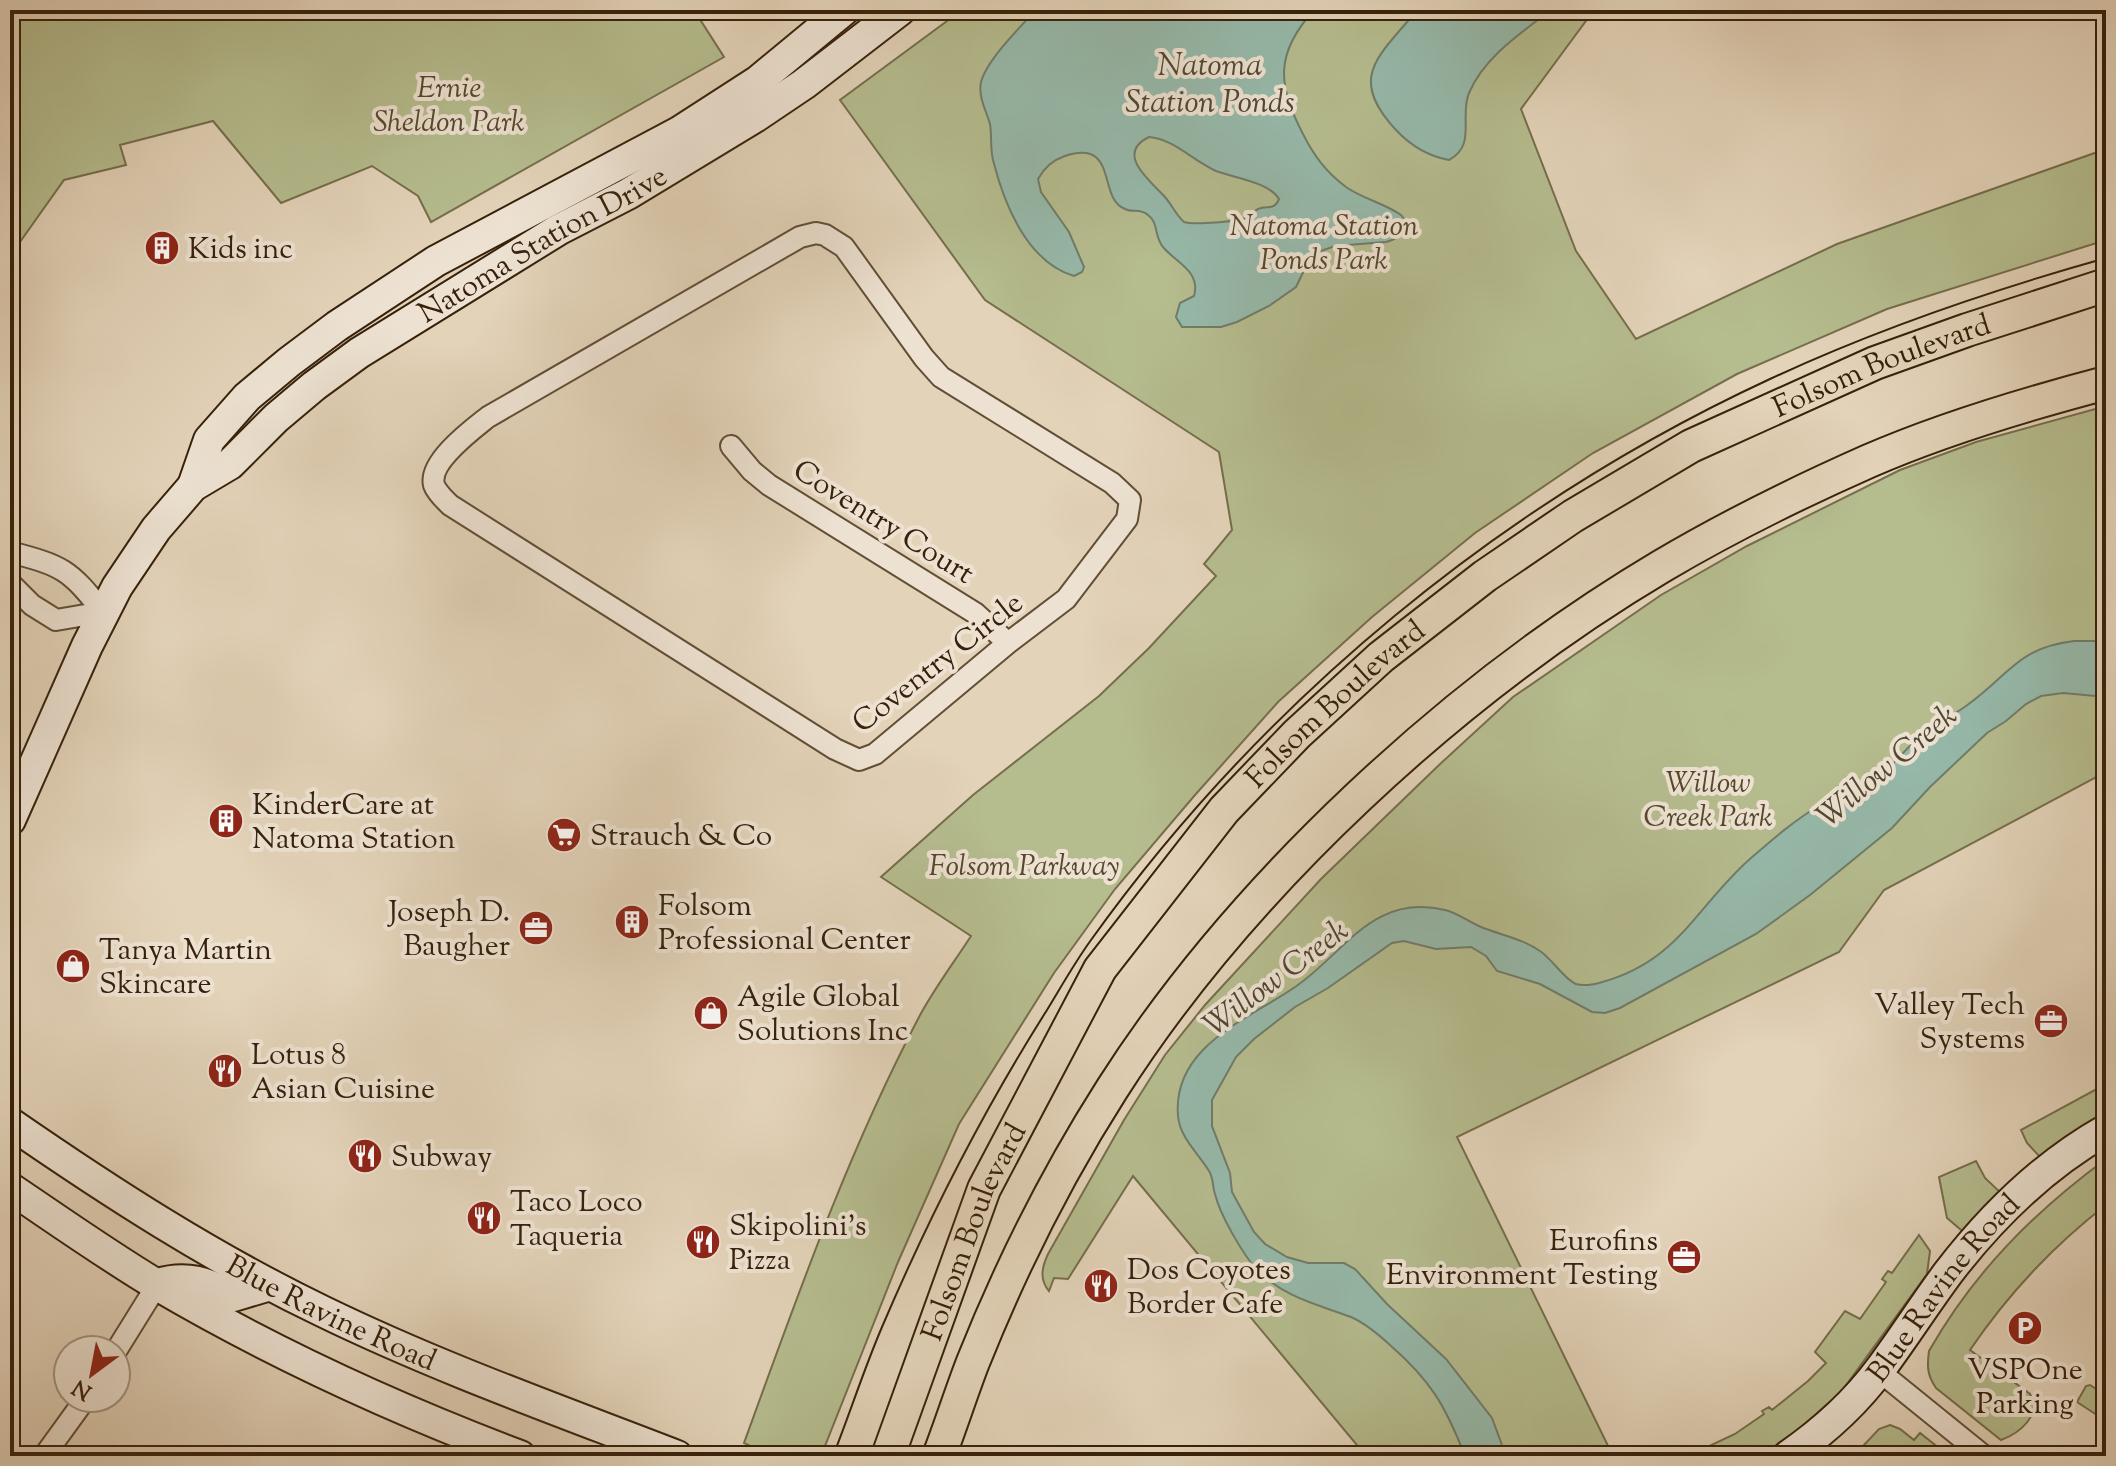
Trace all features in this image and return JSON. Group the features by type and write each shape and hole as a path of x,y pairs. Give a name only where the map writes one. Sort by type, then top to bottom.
{"main road":[{"name":"Folsom Boulevard","path":"888,1456 984,1189 1100,969 1224,810 1297,734 1381,657 1485,576 1573,516 1691,446 1875,363 2106,285"},
{"name":"Folsom Boulevard","path":"939,1456 973,1363 1038,1219 1118,1079 1165,1011 1220,943 1294,861 1372,785 1463,705 1566,629 1661,566 1779,503 1872,460 1971,423 2106,383"}],"street":[{"name":"Natoma Station Drive","path":"193,486 209,440 247,397 337,326 436,261 679,132 758,81 844,10"},
{"name":"Natoma Station Drive","path":"10,820 103,612 136,557 174,504 193,486 230,464 286,410 359,353 558,230 639,188 743,124 804,84 900,10"},
{"name":"Coventry Circle","path":"816,233 825,235 844,247 941,377 1112,483 1130,500 1127,519 1078,586 1066,599 1008,643 875,754 859,760 851,758 450,505 440,495 434,484 434,476 446,455 488,417 800,237 816,233"},
{"name":"Coventry Court","path":"731,446 752,471 769,485 975,613 1008,643"},
{"path":"10,552 49,562 77,579 103,612 56,620 32,605 10,583"},
{"name":"Blue Ravine Road","path":"10,1123 154,1218 270,1285 429,1361 677,1456"},
{"name":"Blue Ravine Road","path":"1788,1456 1829,1424 1879,1371 1947,1274 1994,1218 2052,1166 2106,1130"},
{"name":"Blue Ravine Road","path":"10,1188 157,1285 276,1349 373,1397 520,1456"},
{"path":"127,1334 157,1285 176,1279 209,1284 233,1296 270,1285"},
{"path":"1879,1371 1984,1456"},
{"path":"44,1456 74,1414"}],"green space":[{"name":"Ernie Sheldon Park","path":"10,10 694,10 724,57 431,222 418,196 372,166 281,203 213,121 120,145 126,165 64,180 10,256"},
{"name":"Natoma Station Ponds Park","path":"962,10 1594,10 1521,109 1576,251 1636,339 1837,244 2106,149 2106,240 1887,309 1737,374 1593,453 1475,533 1372,617 1278,702 1115,889 1054,973 959,1124 898,1262 821,1456 771,1456 744,1443 803,1282 845,1175 892,1070 924,1008 971,936 881,877 973,795 1099,696 1149,648 1216,576 1204,564 1232,530 1219,452 985,300 840,100"},
{"name":"Willow Creek Park","path":"2106,406 2106,772 1884,890 1839,952 1457,1137 1613,1456 1366,1456 1133,1176 1068,1279 1054,1278 1049,1291 1042,1273 1048,1254 1165,1055 1205,1005 1321,879 1513,697 1661,595 1747,546 1900,470 1976,442"},
{"path":"2106,1084 2106,1117 2040,1157 2027,1143 2021,1130"},
{"path":"2106,1159 2106,1205 2032,1272 1970,1350 2030,1394 2033,1402 2031,1416 2022,1428 2001,1440 1936,1388 1928,1370 1929,1351 1965,1295 2007,1246 2054,1201"},
{"path":"1976,1161 1985,1178 2003,1195 1967,1235 1947,1218 1939,1177"},
{"path":"1919,1235 1930,1251 1927,1274 1841,1392 1764,1456 1688,1456 1735,1434 1764,1414 1762,1411 1769,1407 1772,1410 1808,1381 1826,1363 1815,1352 1845,1311 1860,1319 1886,1282 1882,1279 1888,1271 1892,1273"},
{"path":"2090,1385 2104,1394 2106,1392 2106,1415 2103,1419 2077,1402 2086,1386"},
{"path":"1890,1425 1914,1440 1920,1433 1949,1456 1901,1456 1889,1447 1882,1456 1875,1456 1862,1447 1879,1429"}],"water":[{"name":"Natoma Station Ponds","path":"1036,10 1314,10 1292,41 1284,70 1288,100 1294,116 1327,169 1353,191 1401,215 1405,220 1402,232 1386,242 1335,246 1312,254 1296,287 1269,306 1237,322 1221,327 1182,327 1176,317 1180,303 1194,296 1191,274 1160,243 1151,218 1117,203 1100,162 1093,155 1082,153 1057,160 1038,179 1041,192 1069,232 1084,267 1074,276 1057,269 1031,245 1011,212 993,160 990,124 981,93 984,73","holes":["1149,137 1216,171 1267,188 1279,199 1277,203 1258,209 1243,219 1184,222 1135,159 1139,144"]},
{"name":"Natoma Station Ponds","path":"1417,10 1551,10 1504,47 1484,68 1466,102 1463,147 1449,160 1420,150 1408,141 1381,111 1373,95 1371,80 1374,67"},
{"path":"2074,641 2106,641 2106,697 2063,693 2041,696 2026,704 1987,733 1892,828 1810,895 1756,934 1620,1008 1605,1013 1592,1012 1540,984 1497,971 1486,956 1471,947 1436,949 1404,941 1392,943 1295,1007 1236,1057 1212,1100 1212,1126 1230,1173 1232,1192 1254,1232 1265,1244 1287,1257 1308,1263 1344,1263 1355,1269 1446,1359 1492,1418 1506,1456 1465,1456 1451,1422 1426,1382 1385,1341 1356,1319 1279,1288 1252,1264 1227,1223 1214,1191 1211,1174 1179,1124 1179,1092 1187,1071 1217,1037 1295,987 1361,929 1398,910 1420,907 1445,910 1519,940 1545,955 1576,984 1597,984 1626,974 1649,962 1667,947 1732,877 1794,822 1822,804 1878,777 1910,745 1981,695 2026,657 2054,645"}],"tram line":[{"path":"833,1456 882,1327 938,1205 1001,1087 1074,966 1159,852 1232,769 1311,690 1394,616 1483,548 1575,485 1671,429 1770,379 1893,327 2020,283 2106,258"}],"place":[{"name":"Kids inc","path":"162,248"},
{"name":"KinderCare at Natoma Station","path":"226,821"},
{"name":"Strauch & Co","path":"564,835"},
{"name":"Folsom Professional Center","path":"632,922"},
{"name":"Joseph D. Baugher","path":"536,928"},
{"name":"Tanya Martin Skincare","path":"73,966"},
{"name":"Agile Global Solutions Inc","path":"711,1013"},
{"name":"Valley Tech Systems","path":"2051,1021"},
{"name":"Lotus 8 Asian Cuisine","path":"225,1071"},
{"name":"Subway","path":"365,1156"},
{"name":"Taco Loco Taqueria","path":"484,1218"},
{"name":"Skipolini's Pizza","path":"703,1242"},
{"name":"Eurofins Environment Testing","path":"1684,1257"},
{"name":"Dos Coyotes Border Cafe","path":"1101,1286"},
{"name":"VSPOne Parking","path":"2025,1328"}],"water label":[{"name":"Willow Creek","path":"1886,765"},
{"name":"Willow Creek","path":"1275,977"}],"park label":[{"name":"Folsom Parkway","path":"1024,865"}]}
